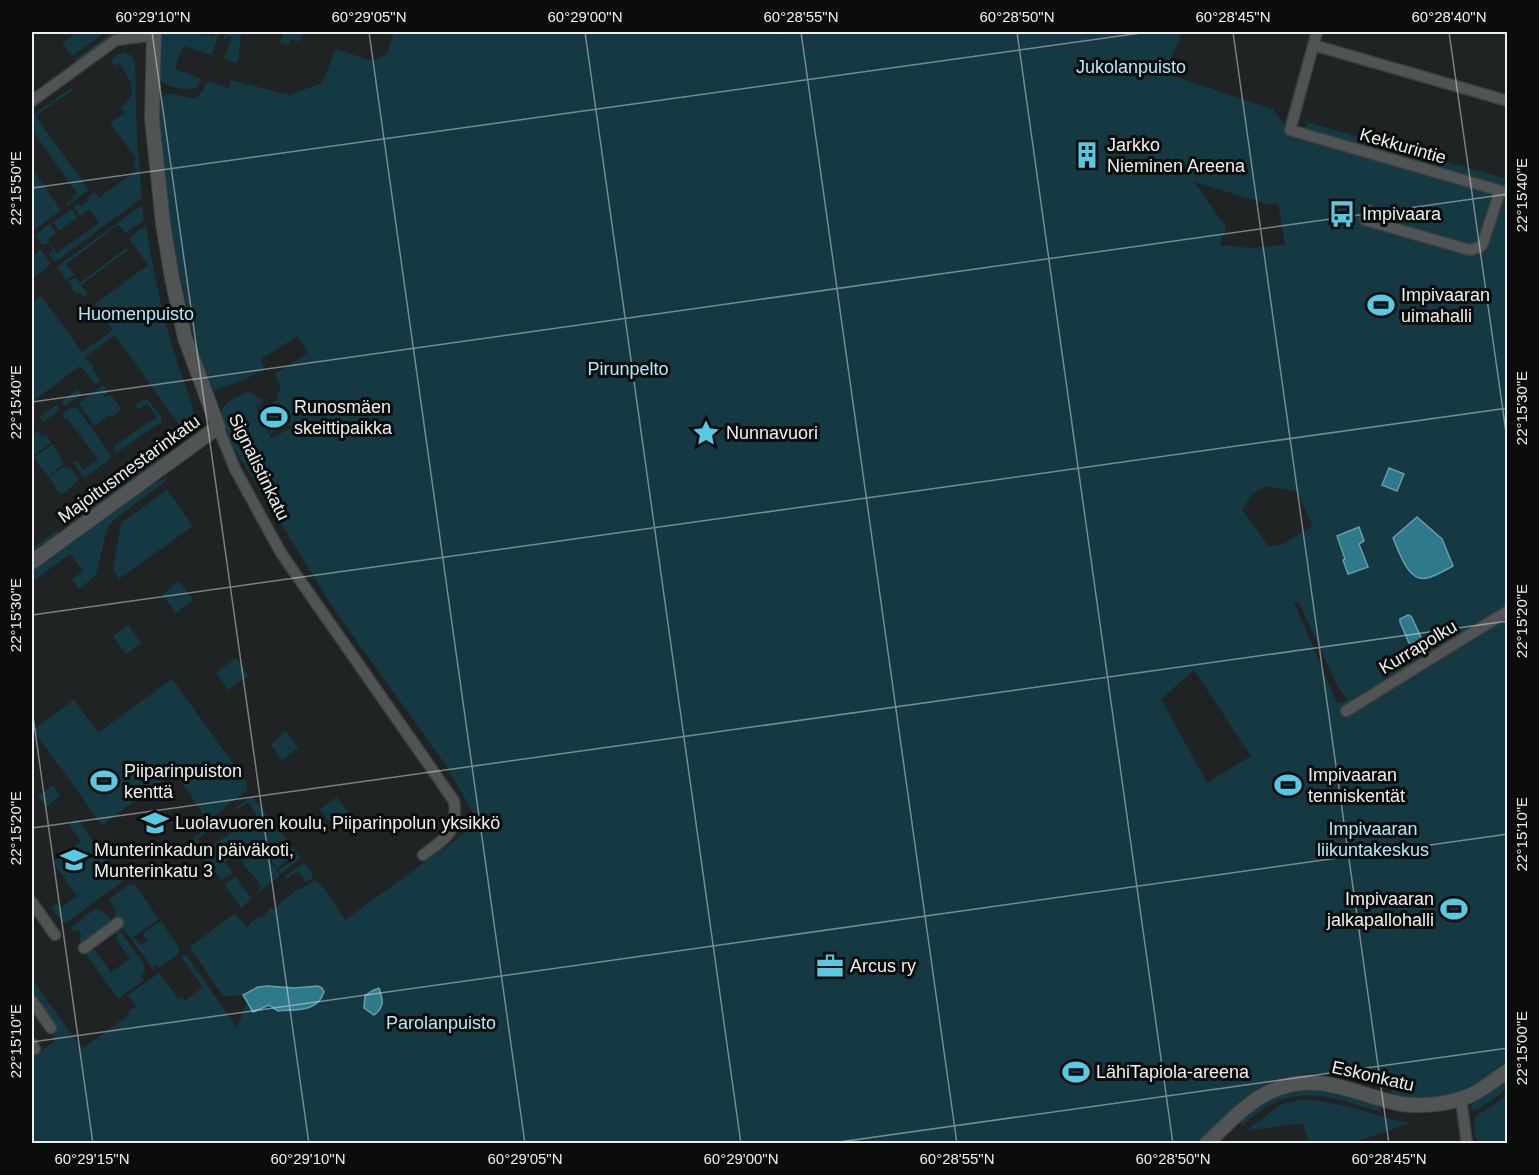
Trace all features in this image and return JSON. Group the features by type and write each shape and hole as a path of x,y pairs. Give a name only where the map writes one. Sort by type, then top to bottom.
{"street":[{"path":"1317,32 1313,45 1508,101"},
{"path":"32,101 116,40 154,33"},
{"name":"Signalistinkatu","path":"154,33 152,119 164,233 185,338 235,468 281,553 454,801 455,822 451,832 423,855"},
{"name":"Kekkurintie","path":"1313,45 1290,130 1504,192"},
{"path":"1368,210 1365,220 1470,250 1480,247 1483,243 1504,192"},
{"name":"Majoitusmestarinkatu","path":"32,562 218,427"},
{"name":"Kurrapolku","path":"1346,711 1508,611"},
{"path":"32,902 55,935"},
{"path":"84,948 118,923"},
{"path":"32,1001 51,1028"},
{"name":"Eskonkatu","path":"1206,1143 1253,1102 1273,1090 1290,1085 1332,1084 1412,1105 1436,1104 1461,1099 1480,1090 1508,1071"},
{"path":"1461,1099 1467,1143"}],"green space":[{"path":"78,32 106,32 72,56 62,43"},
{"path":"113,32 123,32 108,39 77,61 74,60"},
{"path":"160,32 193,34 194,32 213,36 214,33 220,32 211,55 183,46 175,69 202,79 197,87 176,88 158,78"},
{"path":"226,32 241,32 237,64 224,59 232,37 228,35 226,39 223,38"},
{"path":"284,32 303,32 299,42 291,39 288,46 280,43"},
{"path":"394,32 777,32 778,35 785,32 1182,32 1165,73 1273,109 1287,129 1486,193 1507,202 1508,1063 1466,1089 1440,1097 1425,1098 1391,1095 1393,1086 1384,1084 1377,1078 1372,1084 1356,1078 1356,1075 1350,1072 1348,1075 1342,1072 1341,1075 1307,1073 1274,1082 1247,1096 1195,1144 32,1143 32,1049 35,1042 41,1051 55,1041 50,1031 56,1026 51,1018 48,1020 32,997 32,979 82,1049 129,1015 128,1012 136,1006 128,995 159,973 179,999 182,997 185,1001 203,987 181,957 183,955 186,955 237,1028 247,1002 253,1012 269,1005 278,1011 300,1010 322,998 323,990 318,986 258,987 243,995 223,996 190,947 234,914 248,928 251,922 260,916 261,918 272,907 274,909 297,889 315,880 324,888 345,920 479,823 445,764 336,612 235,450 219,413 233,399 250,392 264,402 256,407 271,438 292,428 276,395 281,389 275,374 308,353 298,336 261,359 264,369 246,379 213,391 195,343 170,228 158,99 174,94 197,97 207,81 228,88 231,80 289,95 322,83 336,49 373,61 387,54","holes":["1194,182 1268,204 1278,203 1285,245 1250,248 1220,245 1226,227","1266,486 1296,491 1313,526 1281,545 1268,546 1242,509 1253,494","1294,602 1299,603 1338,687 1348,700 1337,703","1194,670 1251,756 1207,783 1161,699"]},
{"path":"124,52 132,56 135,64 137,141 142,198 55,262 49,254 53,250 48,243 43,245 35,235 50,224 56,233 47,240 57,253 99,223 89,209 80,216 74,207 78,204 81,207 94,192 99,197 136,171 133,161 136,158 110,123 124,113 121,107 127,102 132,91 129,80 119,63 115,66 111,61"},
{"path":"71,88 73,90 35,116 89,190 67,206 65,205 77,193 32,130 32,116"},
{"path":"1303,121 1507,179 1507,188 1306,130 1307,124"},
{"path":"32,169 61,210 33,231 32,230"},
{"path":"141,206 143,207 143,221 126,233 118,225 66,264 74,275 66,280 57,267"},
{"path":"71,209 77,218 59,231 53,222"},
{"name":"Huomenpuisto","path":"146,225 165,319 195,419 196,430 187,436 115,335 85,357 94,367 92,368 100,381 96,384 80,366 32,402 32,303 41,296 82,352 113,330 95,304 148,265 130,240"},
{"path":"126,248 128,250 81,285 88,294 83,297 80,292 76,294 68,282 75,277 80,283"},
{"path":"40,249 51,264 32,279 32,258"},
{"path":"103,385 108,392 103,397 111,395 120,407 120,411 112,417 109,415 94,426 79,403"},
{"path":"78,389 81,395 64,406 61,402"},
{"path":"143,400 148,400 161,417 162,422 116,453 114,446 157,417 147,403 138,410 136,405"},
{"name":"Runosmäen skeittipaikka","path":"278,400 290,425 270,434 259,408"},
{"path":"57,404 60,410 43,422 40,417"},
{"path":"72,407 77,408 111,455 110,459 86,477 82,476 74,463 77,461 84,469 98,459 67,418 64,420 62,414"},
{"path":"38,431 43,437 46,435 51,443 33,456 32,444 38,450 32,442 32,437"},
{"path":"53,444 64,464 48,477 34,457"},
{"path":"162,454 163,457 155,465 73,525 67,523"},
{"path":"65,466 70,467 79,480 64,493 59,493 49,477"},
{"path":"168,477 109,526 96,575 79,589 72,580 83,571 70,554 32,582 32,571 149,486"},
{"path":"167,490 193,526 119,579 113,570 121,523"},
{"path":"57,530 59,535 32,556 32,549"},
{"path":"179,581 193,600 176,613 162,595"},
{"path":"128,625 141,643 126,654 113,636"},
{"path":"236,658 249,676 228,690 216,673"},
{"path":"172,679 243,777 247,790 208,821 175,772 102,825 33,730 74,700 98,733"},
{"path":"286,731 298,748 282,760 271,745"},
{"path":"53,785 60,796 46,807 38,796"},
{"path":"252,796 300,857 281,874 278,870 291,862 289,859 277,869 265,852 280,875 257,894 256,892 261,888 259,882 242,863 244,861 241,857 239,858 236,854 225,862 233,873 222,880 204,859 193,838 207,828 208,831 197,839 205,850 215,846 214,844 236,830 235,828 257,815 248,802 237,810 235,808"},
{"path":"337,797 348,813 332,825 320,809"},
{"path":"77,819 122,882 64,924 51,907 56,903 61,908 77,896 53,862 81,841 69,825"},
{"path":"302,864 306,865 313,875 312,879 306,882 298,871 287,879 285,876"},
{"path":"235,876 251,899 241,908 225,885"},
{"path":"130,884 135,885 159,919 131,939 114,916 117,913 109,899"},
{"path":"95,909 106,914 111,923 84,946 79,939 82,936 78,930 75,932 71,927"},
{"path":"161,921 180,949 178,954 159,968 157,964 153,969 132,940 135,938 141,945 147,941 143,933"},
{"path":"118,929 144,964 145,972 141,976 144,980 118,999 83,950 90,944 111,972 130,959 115,938 118,936 115,932"},
{"path":"1507,1078 1507,1089 1480,1108 1469,1111 1473,1103"},
{"path":"1320,1088 1382,1107 1380,1112 1338,1099 1295,1096 1267,1106 1241,1126 1243,1120 1254,1108 1277,1094 1291,1090"},
{"path":"1507,1096 1507,1143 1483,1143 1476,1139 1475,1117"},
{"path":"1302,1100 1329,1102 1410,1123 1352,1143 1309,1143 1303,1123 1246,1131 1282,1104"}],"water":[{"path":"1389,468 1404,474 1397,491 1382,485"},
{"path":"1417,517 1442,539 1453,566 1427,578 1420,578 1409,571 1393,538"},
{"path":"1359,527 1364,541 1359,544 1368,567 1348,574 1337,536"},
{"path":"1411,616 1421,637 1412,644 1409,643 1400,622 1400,619"},
{"path":"318,986 324,992 316,1004 305,1009 278,1011 269,1005 253,1012 243,995 258,987 294,988"},
{"path":"379,988 382,1003 374,1015 364,1008 365,996"}],"place":[{"name":"Jarkko Nieminen Areena","path":"1087,155"},
{"name":"Impivaara","path":"1342,214"},
{"name":"Impivaaran uimahalli","path":"1381,305"},
{"name":"Runosmäen skeittipaikka","path":"274,417"},
{"name":"Nunnavuori","path":"706,433"},
{"name":"Piiparinpuiston kenttä","path":"104,781"},
{"name":"Impivaaran tenniskentät","path":"1288,785"},
{"name":"Luolavuoren koulu, Piiparinpolun yksikkö","path":"155,823"},
{"name":"Munterinkadun päiväkoti, Munterinkatu 3","path":"74,860"},
{"name":"Impivaaran jalkapallohalli","path":"1454,909"},
{"name":"Arcus ry","path":"830,966"},
{"name":"LähiTapiola-areena","path":"1076,1072"}],"park label":[{"name":"Jukolanpuisto","path":"1131,67"},
{"name":"Pirunpelto","path":"628,369"},
{"name":"Impivaaran liikuntakeskus","path":"1373,839"},
{"name":"Parolanpuisto","path":"441,1023"}]}
